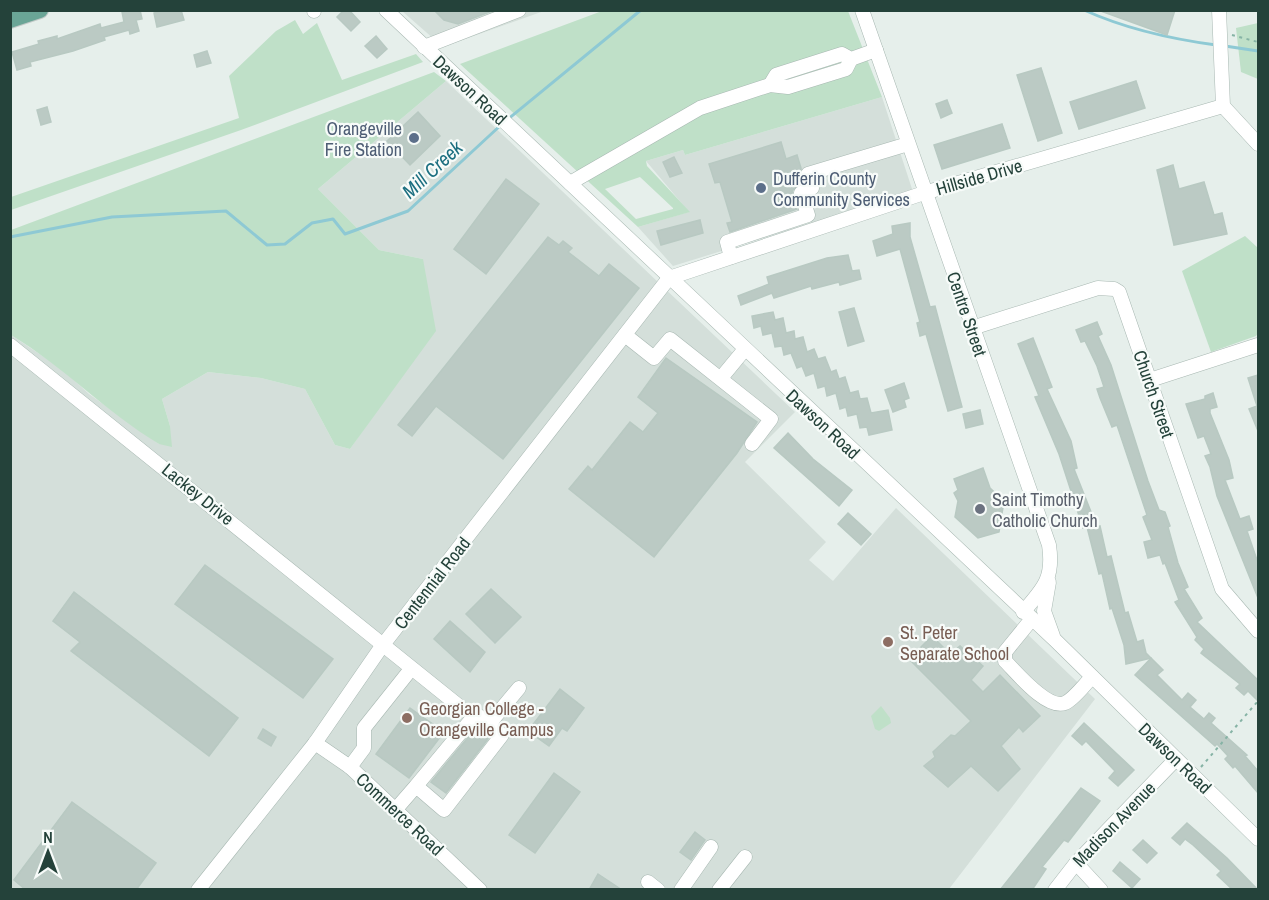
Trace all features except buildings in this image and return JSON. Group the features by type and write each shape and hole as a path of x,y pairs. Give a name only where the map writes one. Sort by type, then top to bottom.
{"main road":[{"path":"10,20 40,10"}],"street":[{"name":"Dawson Road","path":"386,10 1054,640 1258,839"},
{"path":"424,47 519,10"},
{"name":"Centre Street","path":"862,10 1049,545 1050,574 1044,611 1054,640"},
{"path":"1220,10 1228,38 1223,106 1258,144"},
{"path":"570,183 700,108 770,85 776,75 842,54 851,59 876,50"},
{"name":"Hillside Drive","path":"669,278 924,192 1223,106"},
{"path":"731,257 727,242 808,215 801,193 813,188 808,174 908,144"},
{"name":"Centennial Road","path":"198,890 315,743 382,646 669,278"},
{"name":"Church Street","path":"972,328 1098,288 1114,289 1119,292 1222,589 1258,631"},
{"path":"624,335 654,358 670,339 771,420 752,444"},
{"name":"Lackey Drive","path":"10,345 369,631 382,646 459,706"},
{"path":"1150,380 1258,345"},
{"path":"721,378 745,349"},
{"path":"1050,574 1005,652 1005,662 1046,700 1057,705 1066,703 1092,677"},
{"path":"350,766 364,748 364,728 411,669"},
{"path":"489,724 519,688"},
{"path":"396,809 476,714 502,735 444,810 416,786"},
{"name":"Commerce Road","path":"315,743 350,766 480,890"},
{"name":"Madison Avenue","path":"1054,890 1076,863 1176,759"},
{"path":"681,890 711,847"},
{"path":"719,890 745,858"},
{"path":"1076,863 1101,890"}],"path":[{"path":"1228,38 1258,42"},
{"path":"1193,775 1258,701"}],"shaded area":[{"path":"402,11 544,11 443,47"},
{"path":"446,81 795,412 745,462 826,542 809,560 833,581 896,508 1095,699 949,889 11,890 11,335 62,369 89,394 159,444 170,426 162,399 208,372 261,378 305,389 335,445 350,449 383,402 423,259 379,250 318,189"},
{"path":"882,97 913,192 673,266 638,227 689,212 646,161 683,150 685,155"}],"green space":[{"path":"602,11 848,11 882,97 685,155 683,150 646,161 647,166 690,212 638,227 460,64","holes":["640,177 673,208 636,219 605,189"]},
{"path":"295,20 303,34 317,23 342,80 416,54 423,62 241,130 11,210 11,197 239,118 229,76 276,31"},
{"path":"1258,23 1258,79 1241,72 1236,28"},
{"path":"434,72 446,81 318,189 379,250 423,259 436,331 350,449 335,445 305,389 261,378 208,372 162,399 170,426 172,447 159,444 11,335 11,230"},
{"path":"1245,236 1258,248 1258,333 1256,336 1211,352 1182,271"},
{"path":"881,706 891,723 879,731 875,729 871,716"}],"waterway":[{"name":"Mill Creek","path":"507,120 641,10"},
{"name":"Mill Creek","path":"1084,10 1116,23 1149,32 1216,45"},
{"name":"Mill Creek","path":"1225,46 1258,51"},
{"name":"Mill Creek","path":"10,237 112,217 226,211 267,245 285,244 312,223 333,219 345,234 408,211 502,124"}],"place":[{"name":"Orangeville Fire Station","path":"414,138"},
{"name":"Dufferin County Community Services","path":"761,188"},
{"name":"Saint Timothy Catholic Church","path":"980,509"},
{"name":"St. Peter Separate School","path":"888,642"},
{"name":"Georgian College - Orangeville Campus","path":"407,718"}]}
